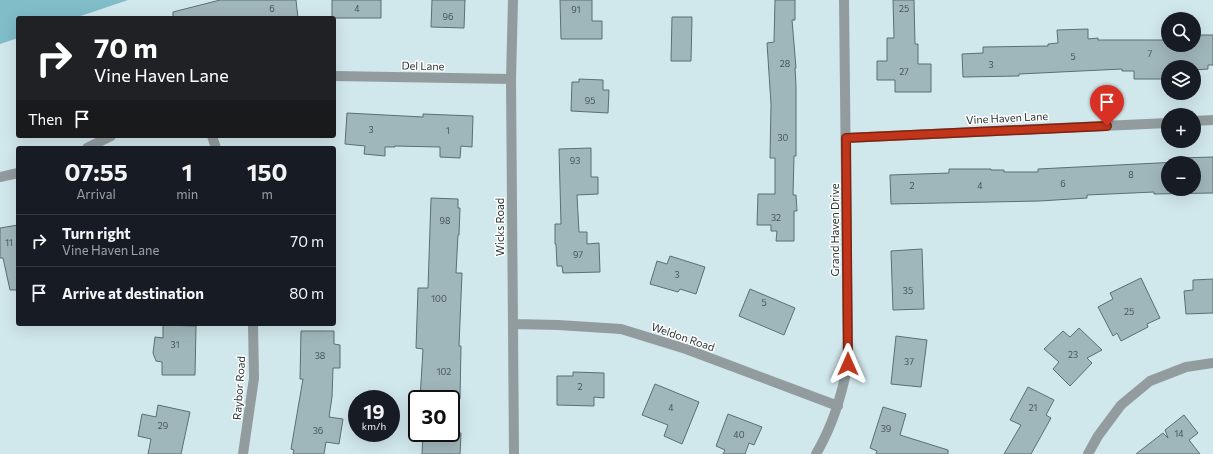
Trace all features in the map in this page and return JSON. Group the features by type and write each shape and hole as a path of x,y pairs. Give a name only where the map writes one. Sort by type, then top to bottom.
{"street":[{"name":"Wicks Road","path":"513,0 511,79 514,454"},
{"name":"Grand Haven Drive","path":"816,454 822,445 838,406 848,364 844,0"},
{"name":"Del Lane","path":"336,76 511,79"},
{"path":"1201,121 1213,120"},
{"name":"Vine Haven Lane","path":"846,138 1161,123"},
{"path":"92,146 107,138"},
{"path":"0,177 16,173"},
{"name":"Weldon Road","path":"513,324 621,329 686,349 838,406"},
{"name":"Raybor Road","path":"244,454 254,378 253,326"},
{"path":"1088,454 1098,436 1121,405 1150,381 1186,367 1213,363"}],"shaded area":[{"path":"0,0 128,0 81,16 16,16 16,39 0,44"}],"building":[{"path":"220,0 296,0 298,16 173,16 173,12"},
{"path":"332,0 381,0 381,18 336,18 336,16 332,16"},
{"path":"432,0 465,0 464,28 431,27"},
{"path":"560,0 592,0 592,21 602,21 602,39 561,39"},
{"path":"775,0 795,0 795,20 792,20 796,68 796,156 794,156 793,195 796,195 797,211 794,211 794,241 776,241 777,231 771,231 771,225 757,225 758,194 775,194 775,158 770,158 771,104 767,43 774,42"},
{"path":"893,0 914,0 915,44 918,44 918,64 931,64 931,92 895,92 895,80 877,80 877,61 887,61 887,38 894,38"},
{"path":"672,17 692,17 691,61 671,61"},
{"path":"1088,29 1088,39 1098,38 1098,40 1161,40 1161,52 1201,52 1201,35 1213,35 1213,65 1208,65 1208,69 1201,70 1201,60 1161,60 1161,79 1134,79 1134,71 1122,71 1122,69 1019,74 1019,76 963,77 962,54 983,53 983,47 1048,46 1048,44 1058,43 1057,30"},
{"path":"579,79 603,80 603,90 609,90 608,113 571,111 572,82 579,82"},
{"path":"347,113 423,117 423,114 473,116 472,147 461,146 460,158 440,157 440,147 395,146 385,147 385,156 364,154 365,146 345,144"},
{"path":"591,148 591,177 598,177 598,194 577,195 579,232 587,232 587,244 599,243 600,272 563,273 562,266 557,266 555,244 555,224 561,224 559,149"},
{"path":"1201,157 1213,157 1213,193 1201,193"},
{"path":"1161,163 1161,194 1154,194 1154,192 1087,195 1087,198 1040,201 891,204 890,175 949,173 949,169 991,169 1004,170 1004,172 1038,172 1038,169"},
{"path":"431,198 458,199 458,208 460,208 456,273 462,273 459,346 461,346 460,399 460,390 421,390 423,349 416,348 418,288 428,288"},
{"path":"16,225 16,290 10,290 3,258 0,258 0,228"},
{"path":"922,249 924,309 893,310 891,251"},
{"path":"670,256 705,267 696,294 680,289 678,292 650,284 657,261 667,264"},
{"path":"1141,278 1160,318 1147,324 1148,327 1121,341 1117,333 1113,336 1098,307 1113,299 1110,293"},
{"path":"1213,279 1213,313 1186,314 1184,291 1193,290 1193,280"},
{"path":"750,289 795,308 784,335 739,316"},
{"path":"163,326 196,326 195,375 162,375 162,362 156,361 153,353 155,337 163,338"},
{"path":"1079,328 1102,350 1087,358 1092,363 1070,386 1053,369 1059,362 1044,349 1063,331 1070,337"},
{"path":"301,331 334,331 334,344 340,345 340,368 333,368 332,397 329,417 343,419 339,444 326,442 324,454 293,454 294,450 291,449 303,379 300,379"},
{"path":"896,336 927,340 921,387 891,384"},
{"path":"573,372 604,373 604,398 594,397 594,406 557,405 557,376 573,376"},
{"path":"655,384 699,402 682,444 664,436 668,425 642,415"},
{"path":"1028,387 1054,400 1046,415 1051,418 1031,454 1004,454 1021,425 1010,420"},
{"path":"158,405 190,412 181,454 148,454 151,439 138,436 142,414 156,417"},
{"path":"883,407 906,414 900,435 948,450 948,454 876,454 877,451 870,448"},
{"path":"728,414 762,427 754,445 749,443 745,454 723,454 725,450 716,446"},
{"path":"1184,415 1198,433 1189,440 1200,454 1136,454 1163,433 1168,438 1165,430"},
{"path":"461,433 460,454 422,454 423,442 460,442"}],"route":[{"path":"848,364 846,138 1107,126"}]}
